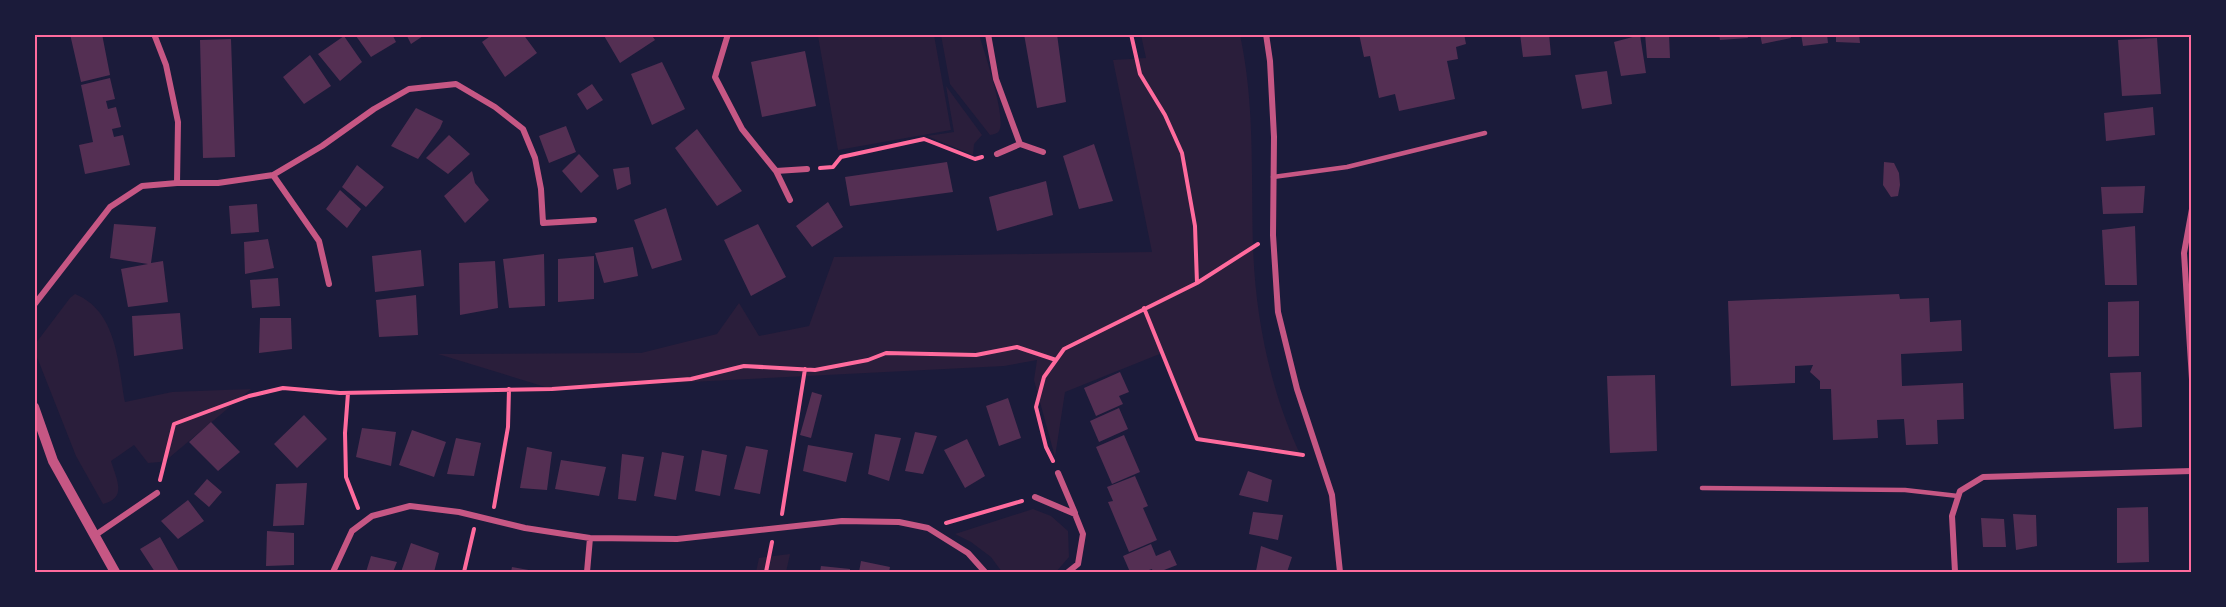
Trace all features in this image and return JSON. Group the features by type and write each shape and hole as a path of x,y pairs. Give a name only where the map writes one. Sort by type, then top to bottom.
{"street":[{"path":"154,34 166,64 178,122 177,183"},
{"path":"728,34 715,77 742,129 776,171 790,200"},
{"path":"988,34 996,79 1020,144"},
{"path":"1266,34 1270,61 1274,137 1273,235 1278,312 1297,389 1332,495 1340,573"},
{"path":"34,305 65,268 110,207 142,186 218,183 273,175 322,146 374,109 409,89 456,84 495,107 523,129 535,158 541,189 543,223 594,220"},
{"path":"997,154 1020,144 1043,152"},
{"path":"776,171 807,169"},
{"path":"273,175 319,241 329,284"},
{"path":"2192,209 2184,253 2192,379"},
{"path":"34,407 53,460 115,573"},
{"path":"1955,573 1953,516 1958,496 1960,491 1983,477 2192,471"},
{"path":"1058,473 1083,534 1078,564 1068,573"},
{"path":"94,536 158,493"},
{"path":"1035,497 1075,514"},
{"path":"333,573 352,531 372,516 410,506 459,512 525,528 590,538 677,539 842,521 899,522 928,528 968,553 985,573"},
{"path":"587,573 590,538"}],"lane":[{"path":"1273,177 1347,167 1485,133"},
{"path":"1702,488 1905,490 1958,496"}],"path":[{"path":"1131,34 1140,74 1165,115 1182,153 1195,226 1197,283"},
{"path":"807,169 833,166 841,157 924,139 975,159 997,154"},
{"path":"1058,473 1046,447 1036,407 1044,377 1064,349 1197,283 1273,235"},
{"path":"1144,308 1197,439 1319,457"},
{"path":"158,493 174,424 249,396 284,388 348,393 552,389 691,379 744,366 814,370 868,360 886,353 976,355 1017,347 1056,360"},
{"path":"766,573 777,529 805,369"},
{"path":"492,520 508,427 510,389"},
{"path":"348,393 345,434 346,477 363,523"},
{"path":"928,528 1035,497"},
{"path":"464,573 477,516"}],"shaded area":[{"path":"826,34 934,35 951,130 838,150 818,36"},
{"path":"941,35 979,35 1000,113 1001,124 996,133 990,135 950,84"},
{"path":"1141,35 1240,35 1250,113 1254,272 1257,299 1272,378 1289,430 1300,454 1197,439 1162,353 1065,392 1055,457 1034,380 1037,360 1004,366 552,389 438,354 641,353 717,334 739,303 759,336 809,326 834,257 1152,252 1113,60 1146,58"},
{"path":"946,86 982,135 974,144 973,155 927,136 954,132"},
{"path":"75,294 89,302 100,313 107,325 117,355 125,402 172,392 251,389 170,457 160,462 148,463 134,445 111,461 118,492 111,501 103,504 76,456 35,352 36,343"},
{"path":"1033,509 1051,516 1068,531 1069,557 1056,572 1002,572 991,557 971,542 955,534"},
{"path":"790,554 786,572 756,572 759,558"}],"building":[{"path":"70,34 102,34 110,75 81,82"},
{"path":"357,34 392,34 396,42 371,57 356,36"},
{"path":"406,34 426,34 411,44"},
{"path":"493,34 523,34 537,53 505,77 482,42"},
{"path":"603,34 651,34 655,40 620,63"},
{"path":"1024,34 1057,34 1066,102 1037,108"},
{"path":"1359,34 1464,34 1466,44 1456,47 1458,59 1447,61 1455,99 1399,111 1395,94 1379,98 1370,56 1364,57"},
{"path":"1520,34 1549,34 1551,55 1523,57"},
{"path":"1645,34 1669,34 1670,58 1647,58"},
{"path":"1719,34 1747,34 1748,38 1720,40"},
{"path":"1760,34 1790,34 1791,38 1762,44"},
{"path":"1801,34 1827,34 1828,43 1803,46"},
{"path":"1836,34 1859,34 1860,43 1836,42"},
{"path":"1640,35 1646,73 1621,76 1614,42"},
{"path":"344,36 362,62 340,81 318,54"},
{"path":"2157,38 2161,94 2122,96 2118,40"},
{"path":"231,39 235,157 203,158 200,40"},
{"path":"805,51 816,106 762,117 751,62"},
{"path":"310,55 331,86 304,104 283,77"},
{"path":"662,62 685,109 652,125 631,74"},
{"path":"1607,71 1612,104 1582,109 1575,75"},
{"path":"110,78 115,99 106,101 108,109 116,107 121,127 112,129 114,137 123,135 130,165 85,174 79,145 93,142 81,85"},
{"path":"592,84 603,100 587,110 577,94"},
{"path":"2153,107 2155,135 2106,141 2104,113"},
{"path":"416,108 443,121 418,159 391,146"},
{"path":"566,126 576,152 549,163 539,136"},
{"path":"697,129 742,191 717,206 675,148"},
{"path":"449,135 470,154 448,174 426,158"},
{"path":"1094,144 1113,201 1079,209 1063,156"},
{"path":"579,154 599,176 581,193 562,171"},
{"path":"947,162 953,192 850,206 845,177"},
{"path":"1884,162 1894,163 1899,173 1898,196 1891,197 1883,185"},
{"path":"357,165 384,187 366,207 342,187"},
{"path":"629,167 631,184 617,190 613,169"},
{"path":"472,171 475,183 489,200 465,223 444,196"},
{"path":"1046,181 1053,215 997,231 989,197"},
{"path":"2145,186 2143,213 2103,214 2101,187"},
{"path":"340,190 361,209 347,228 326,209"},
{"path":"828,202 843,227 812,247 796,226"},
{"path":"257,204 259,232 231,234 229,206"},
{"path":"666,208 682,260 652,269 634,220"},
{"path":"114,224 156,227 151,263 163,261 168,302 128,307 121,269 148,264 110,258"},
{"path":"758,224 786,277 751,296 724,240"},
{"path":"2135,226 2137,285 2105,285 2102,230"},
{"path":"268,239 274,268 245,274 244,242"},
{"path":"633,247 638,276 604,283 595,253"},
{"path":"421,250 424,286 375,292 372,256"},
{"path":"544,254 545,306 509,308 503,259"},
{"path":"594,256 594,299 558,302 558,259"},
{"path":"495,261 498,308 460,315 459,263"},
{"path":"278,278 280,306 252,308 250,280"},
{"path":"1899,294 1900,299 1929,298 1930,322 1961,320 1962,351 1901,354 1902,386 1963,383 1964,419 1937,420 1938,444 1906,445 1904,419 1877,420 1878,438 1833,440 1831,389 1820,389 1820,381 1810,372 1813,365 1795,366 1795,383 1731,386 1728,301"},
{"path":"416,295 418,335 379,337 376,300"},
{"path":"2139,301 2139,356 2108,357 2108,302"},
{"path":"180,313 183,349 134,356 132,316"},
{"path":"260,318 291,318 292,349 259,353"},
{"path":"1120,372 1129,392 1119,396 1123,404 1096,416 1084,388"},
{"path":"2141,372 2142,427 2114,429 2110,373"},
{"path":"1655,375 1657,451 1610,453 1607,376"},
{"path":"812,392 822,395 811,438 800,435"},
{"path":"1008,398 1021,438 999,446 986,406"},
{"path":"1119,408 1128,429 1099,442 1090,421"},
{"path":"304,415 327,439 297,468 274,444"},
{"path":"211,422 240,452 218,471 189,442"},
{"path":"362,428 396,432 391,466 356,457"},
{"path":"412,430 446,442 434,477 399,465"},
{"path":"915,432 937,436 923,474 905,471"},
{"path":"875,434 901,438 889,481 868,474"},
{"path":"1124,435 1140,472 1112,484 1096,447"},
{"path":"456,438 481,443 474,476 447,474"},
{"path":"967,439 985,476 965,488 944,450"},
{"path":"808,445 853,453 846,482 803,471"},
{"path":"746,446 768,450 760,494 734,489"},
{"path":"527,447 552,452 547,490 520,488"},
{"path":"702,450 727,455 720,496 695,491"},
{"path":"662,452 684,456 676,500 654,496"},
{"path":"622,454 644,457 636,501 618,499"},
{"path":"561,460 606,467 599,496 555,489"},
{"path":"1248,471 1272,480 1268,502 1239,495"},
{"path":"1135,476 1148,506 1143,508 1157,540 1129,552 1108,502 1113,501 1107,487"},
{"path":"207,479 222,492 209,507 194,494"},
{"path":"307,483 304,525 273,526 276,484"},
{"path":"188,500 204,521 178,539 161,521"},
{"path":"2148,507 2149,562 2117,563 2117,508"},
{"path":"1253,512 1283,515 1278,540 1249,534"},
{"path":"2013,514 2036,515 2037,546 2016,550"},
{"path":"1981,518 2004,519 2006,547 1983,547"},
{"path":"267,531 294,533 294,565 266,566"},
{"path":"160,537 179,571 155,572 140,549"},
{"path":"411,543 439,553 434,572 401,572"},
{"path":"1151,544 1156,556 1170,550 1177,565 1159,572 1153,572 1152,569 1130,572 1123,556"},
{"path":"1261,546 1292,557 1287,572 1256,571"},
{"path":"371,556 397,562 393,572 366,572"},
{"path":"861,561 890,567 889,572 859,572"},
{"path":"821,566 850,569 850,572 820,572"},
{"path":"512,567 534,571 534,572 511,572"}]}
